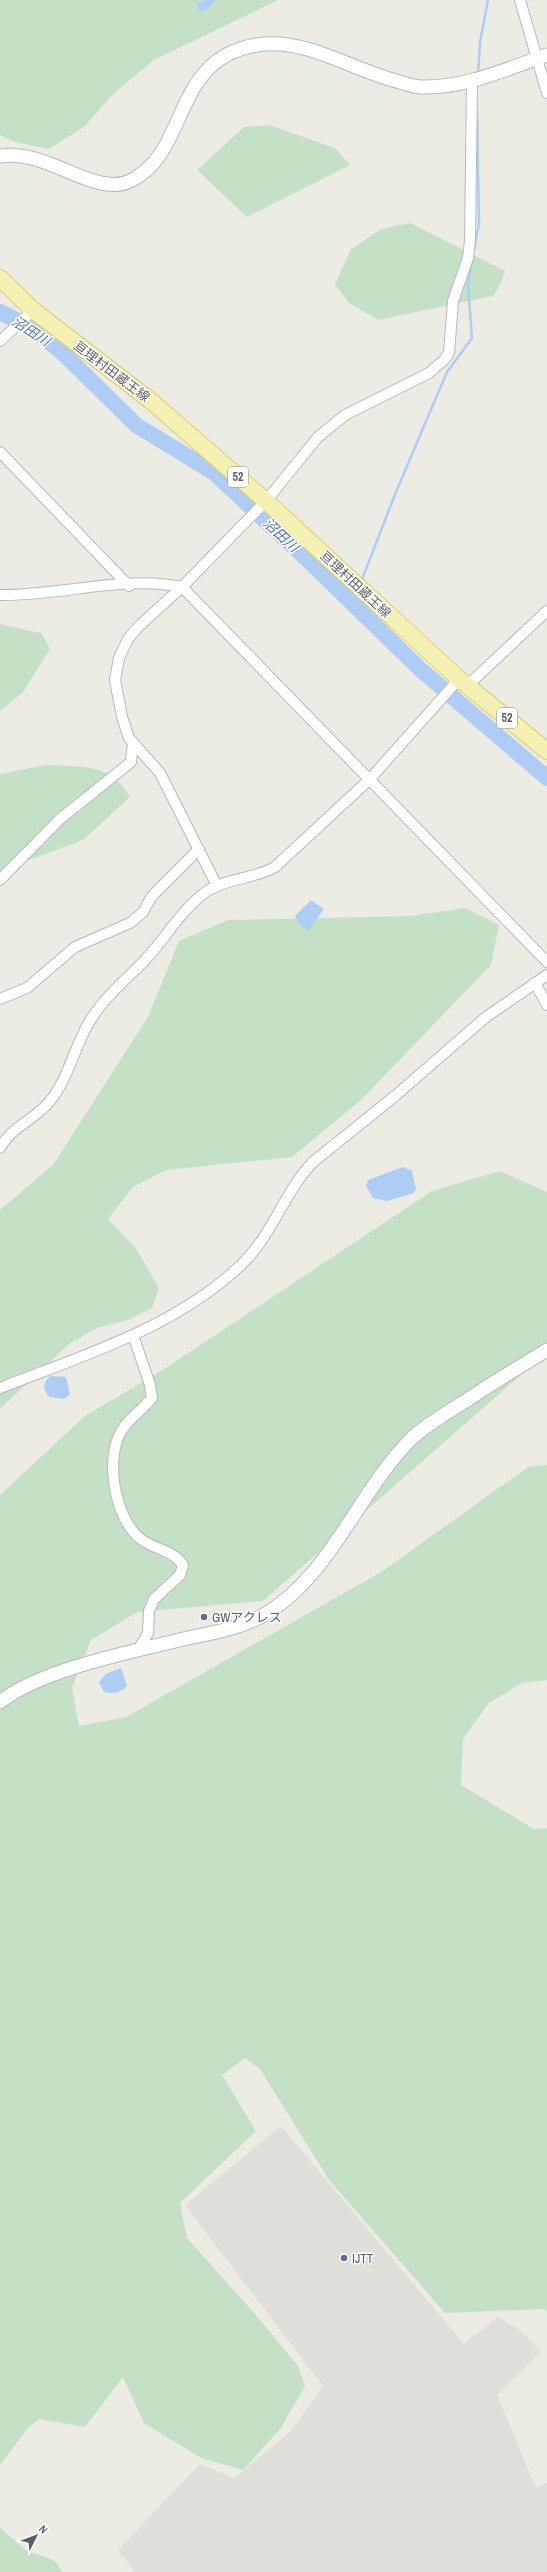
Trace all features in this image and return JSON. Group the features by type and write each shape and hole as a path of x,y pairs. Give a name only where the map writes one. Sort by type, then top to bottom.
{"main road":[{"name":"亘理村田蔵王線","path":"0,278 33,310 151,401 266,501 463,683 547,750"}],"street":[{"path":"520,0 542,57 547,93"},
{"path":"0,156 13,154 43,160 89,180 112,186 130,181 159,157 193,86 203,75 232,52 256,45 278,44 305,48 375,76 421,87 472,82 542,57"},
{"path":"217,886 160,773 133,742 122,717 115,680 119,658 128,639 138,627 182,588 266,501 318,437 345,415 429,373 444,360 449,353 453,301 468,258 470,241 472,82"},
{"path":"0,341 33,310"},
{"path":"0,452 129,586"},
{"path":"0,595 129,586 168,585 182,588 547,962"},
{"path":"0,1148 10,1134 51,1100 65,1076 85,1029 112,991 146,959 189,907 217,886 264,873 275,867 370,779 463,683 547,611"},
{"path":"0,880 54,824 131,762 133,742"},
{"path":"0,999 26,988 75,947 130,923 143,912 152,896 199,849"},
{"path":"0,1388 133,1335 217,1286 245,1261 259,1244 304,1172 313,1162 395,1096 486,1017 547,975"},
{"path":"535,983 547,1005"},
{"path":"133,1335 150,1385 152,1398 124,1427 116,1441 113,1482 121,1512 129,1527 142,1540 171,1553 178,1558 183,1565 180,1575 154,1599 149,1610 148,1633 138,1650"},
{"path":"0,1702 41,1680 138,1650 221,1630 261,1616 290,1596 314,1570 382,1473 412,1438 448,1412 547,1350"}],"shaded area":[{"path":"281,2126 464,2344 498,2317 521,2331 541,2352 497,2395 536,2488 547,2482 547,2572 135,2572 118,2550 200,2464 234,2478 291,2431 323,2386 185,2205"}],"green space":[{"path":"0,0 278,0 154,60 113,94 84,127 49,149 15,142 0,135"},
{"path":"269,125 335,148 350,165 247,217 197,170 244,127"},
{"path":"410,223 505,271 500,285 493,296 378,320 349,303 335,284 351,249 381,229"},
{"path":"0,624 41,633 50,649 23,692 0,711"},
{"path":"46,765 83,767 104,772 122,786 130,797 83,840 0,871 0,774"},
{"path":"465,908 499,925 491,965 361,1100 292,1157 166,1170 133,1187 108,1219 135,1247 159,1288 152,1308 128,1320 97,1328 69,1344 0,1409 0,1210 53,1165 148,1017 179,941 228,920 411,916"},
{"path":"500,1171 547,1192 547,1352 263,1601 137,1612 91,1640 72,1688 79,1726 126,1717 381,1572 528,1467 547,1465 547,1680 522,1683 489,1703 463,1739 461,1785 534,1829 547,1828 547,2313 544,2309 445,2313 329,2180 260,2069 245,2058 222,2075 256,2131 180,2203 187,2238 255,2314 298,2366 305,2386 281,2428 243,2470 201,2458 144,2423 123,2377 85,2427 39,2419 28,2428 0,2465 0,1495 85,1416 161,1371 432,1191"},
{"path":"0,2528 26,2550 55,2561 63,2572 0,2572"}],"water":[{"path":"207,0 216,0 208,9 199,11 197,3"},
{"path":"311,900 324,909 308,931 300,925 295,916"},
{"path":"403,1167 412,1171 416,1189 414,1193 387,1201 373,1198 366,1186 368,1180"},
{"path":"50,1376 66,1377 70,1394 64,1399 49,1397 47,1394 44,1386"},
{"path":"121,1668 127,1686 117,1692 104,1692 99,1682 106,1674"}],"waterway":[{"path":"478,75 480,42 488,0"},
{"path":"474,250 479,224 477,110"},
{"path":"361,582 396,492 447,372 472,338 468,285 472,261"},
{"name":"沼田川","path":"0,312 34,329 64,354 136,425 213,472 309,561 420,669 547,778"},
{"path":"352,602 356,592"}],"place":[{"name":"GWアクレス","path":"204,1617"},
{"name":"IJTT","path":"344,2258"}]}
